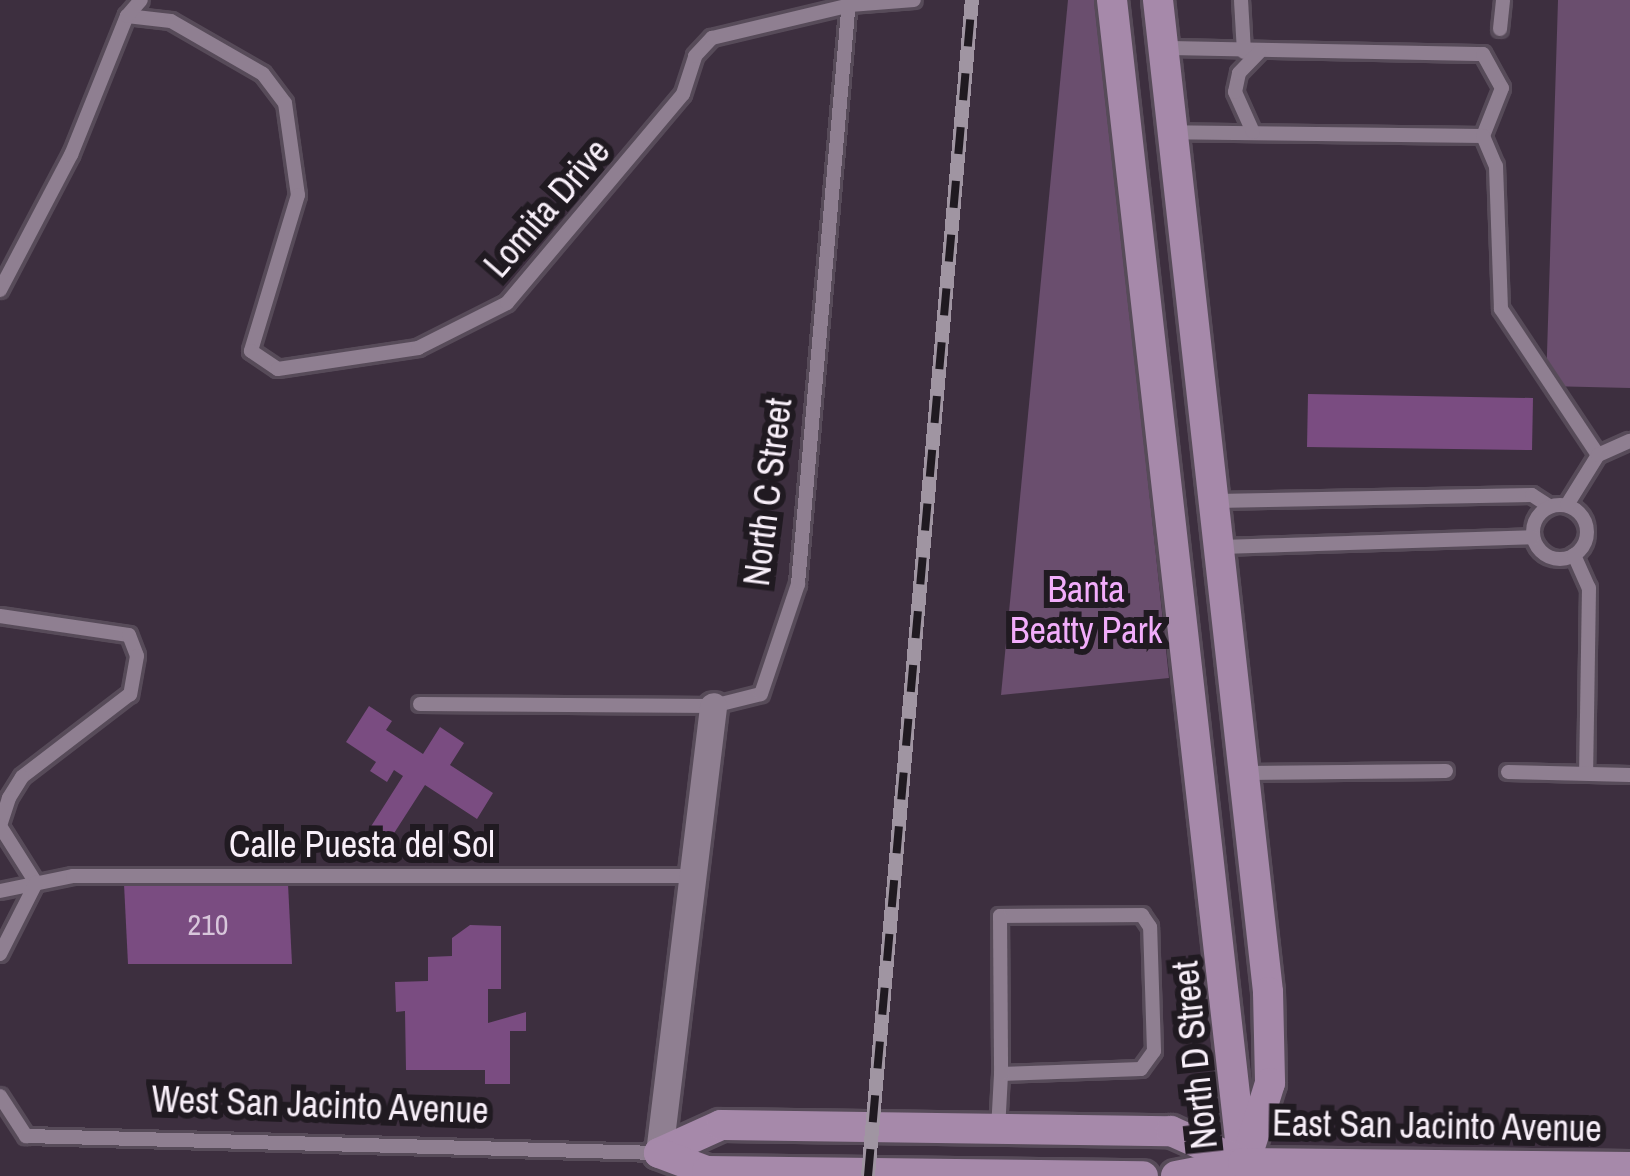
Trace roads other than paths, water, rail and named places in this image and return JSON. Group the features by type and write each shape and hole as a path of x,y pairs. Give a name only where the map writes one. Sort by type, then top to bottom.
{"main road":[{"name":"North D Street","path":"1112,0 1242,1169"},
{"name":"North D Street","path":"1158,0 1245,773 1270,1083 1242,1169"},
{"path":"1169,528 1216,502"},
{"path":"1169,528 1220,547"},
{"name":"West San Jacinto Avenue","path":"658,1165 722,1125 1171,1131 1242,1169"},
{"name":"West San Jacinto Avenue","path":"658,1165 707,1171 1143,1176"},
{"path":"1175,1176 1242,1169"},
{"name":"East San Jacinto Avenue","path":"1242,1169 1614,1170"}],"street":[{"path":"658,1165 689,876 713,706"}],"lane":[{"path":"0,290 71,155 127,16 141,0"},
{"path":"850,3 914,0"},
{"path":"1241,0 1251,52 1235,92 1253,132"},
{"path":"1500,29 1503,0"},
{"name":"Lomita Drive","path":"127,16 171,21 263,74 285,104 298,195 251,351 278,369 418,348 507,303 683,94 695,56 712,38 850,3"},
{"name":"North C Street","path":"713,706 761,694 798,584 850,3"},
{"path":"1165,48 1483,54 1502,88 1483,136 1496,166 1502,309 1598,455"},
{"path":"1172,131 1483,136"},
{"path":"1568,505 1598,455 1630,441"},
{"path":"1216,502 1532,495 1550,506 1568,505"},
{"path":"1568,505 1588,533 1574,555"},
{"path":"1532,537 1536,519 1550,506"},
{"path":"1532,537 1548,557 1574,555"},
{"path":"1220,547 1532,537"},
{"path":"1574,555 1589,588 1586,773"},
{"path":"0,616 129,635 137,656 130,694 22,776 9,798 1,826 36,883 0,954"},
{"path":"420,704 713,706"},
{"path":"1245,773 1446,771"},
{"path":"1508,772 1630,775"},
{"name":"Calle Puesta del Sol","path":"0,891 97,875 689,876"},
{"path":"998,1130 1000,916 1142,915 1150,927 1154,1051 1141,1069 1000,1075"},
{"name":"West San Jacinto Avenue","path":"0,1096 26,1136 658,1165"}],"railway":[{"path":"868,1176 972,0"}],"park label":[{"name":"Banta Beatty Park","path":"1086,610"}]}
